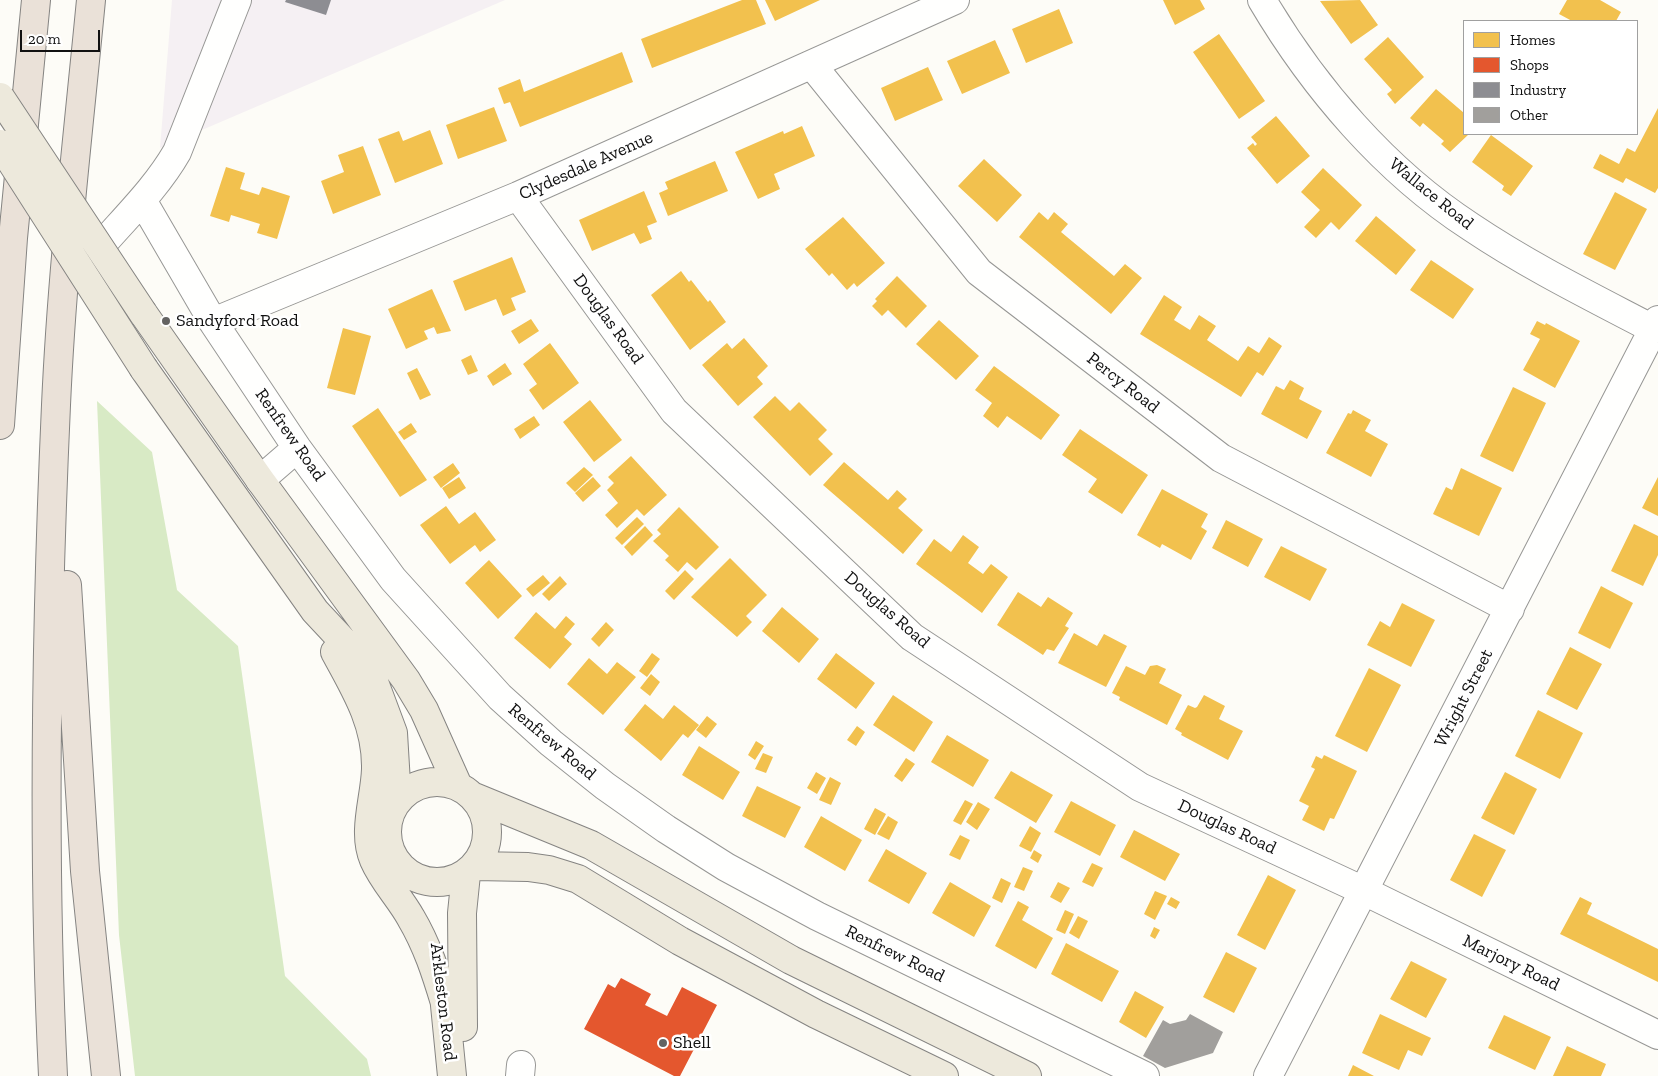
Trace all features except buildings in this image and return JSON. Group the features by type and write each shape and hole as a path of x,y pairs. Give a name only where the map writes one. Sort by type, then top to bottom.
{"highway":[{"path":"0,425 14,238 36,0"},
{"path":"53,1076 47,866 47,718 56,404 90,0"},
{"path":"56,404 84,871 106,1076"}],"main road":[{"path":"0,97 143,313 260,480 406,680 424,710 466,792 484,813 488,832 482,856 470,870 453,881 437,883 422,881 408,874 398,865 386,840 388,819 397,800 410,789 425,783 441,782 466,792 591,845 791,960 1027,1076"},
{"path":"0,144 144,369 315,611 358,657 374,682 393,733 397,800"},
{"path":"315,611 328,642 348,676 370,722 376,768 370,829 374,860 421,936 434,966 445,1003"},
{"path":"470,870 528,867 549,870 578,879 680,941 816,1014 944,1076"},
{"name":"Arkleston Road","path":"454,1076 463,1034 462,913 470,870"},
{"name":"Arkleston Road","path":"408,874 438,944 454,1076"}],"street":[{"path":"99,248 142,200 177,152 237,0"},
{"name":"Clydesdale Avenue","path":"213,322 518,196 955,0"},
{"name":"Wallace Road","path":"1262,0 1332,102 1397,170 1470,227 1554,277 1656,324"},
{"name":"Percy Road","path":"812,65 979,272 1221,458 1510,609"},
{"name":"Douglas Road","path":"518,196 674,410 912,637 1140,787 1364,891"},
{"name":"Renfrew Road","path":"142,200 213,322 297,448 393,579 447,641 500,697 550,743 605,786 666,829 726,867 817,916 1145,1076"},
{"name":"Wright Street","path":"1268,1076 1656,324"},
{"path":"260,480 297,448"},
{"name":"Marjory Road","path":"1364,891 1658,1035"}],"shaded area":[{"path":"172,0 505,0 160,148"}],"green space":[{"path":"97,401 152,452 177,590 238,646 285,976 367,1059 371,1076 135,1076 119,935"}],"place":[{"name":"Sandyford Road","path":"166,321"},
{"name":"Shell","path":"663,1043"}]}
